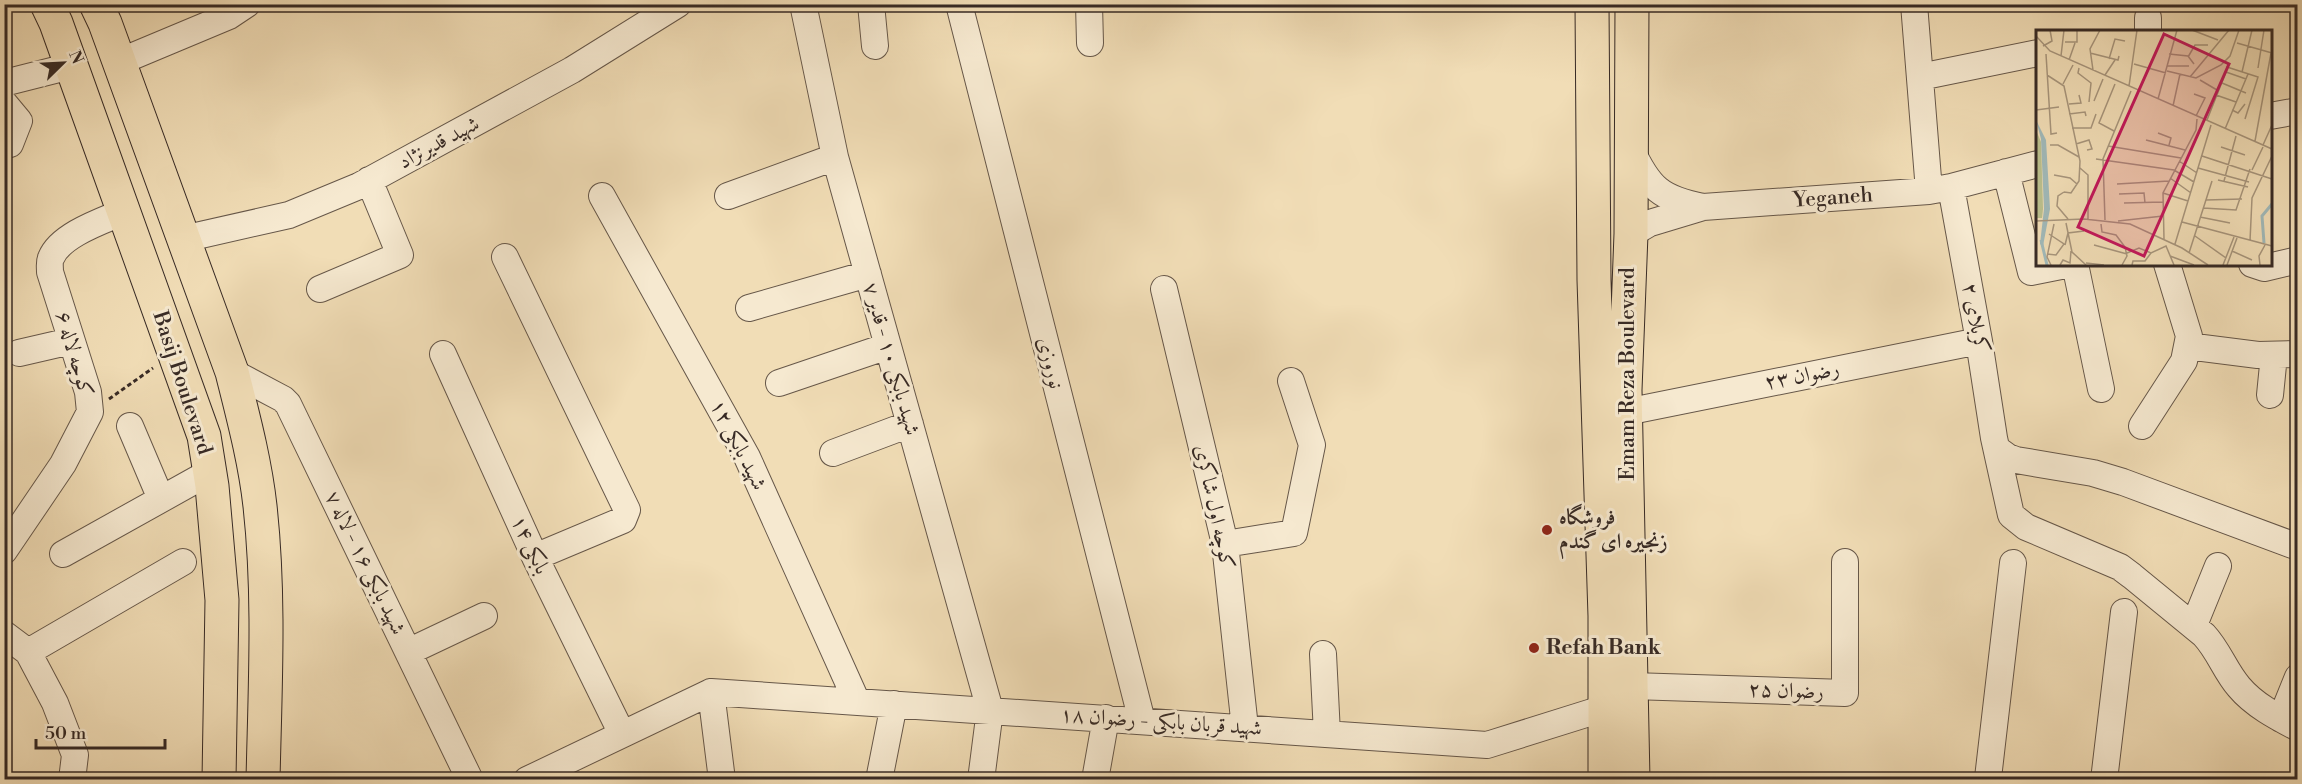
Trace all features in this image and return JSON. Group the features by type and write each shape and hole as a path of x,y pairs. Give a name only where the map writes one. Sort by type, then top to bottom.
{"main road":[{"name":"Basij Boulevard","path":"46,4 71,66 204,435 210,472 221,606 219,780"},
{"path":"96,4 105,22 232,372 260,504 268,604 263,780"},
{"name":"Emam Reza Boulevard","path":"1592,4 1594,258 1605,616 1605,780"},
{"name":"Emam Reza Boulevard","path":"1632,4 1626,412 1634,780"},
{"path":"1593,71 1631,72"},
{"path":"1594,258 1630,245"},
{"path":"221,606 268,604"}],"street":[{"path":"118,62 229,16 247,4"},
{"name":"شهید قدیرنژاد","path":"183,238 289,215 369,180 572,70 678,4"},
{"name":"شهید بابکی ۱۰ - قدیر ۷","path":"803,4 835,157 990,710"},
{"path":"871,4 875,46"},
{"name":"نوروزی","path":"959,4 1142,721"},
{"path":"1089,4 1090,43"},
{"name":"کربلای ۲","path":"1914,4 1920,77 1940,189 1979,341 1997,449 2011,515 2026,527 2120,567 2194,625"},
{"path":"1920,77 2036,53"},
{"path":"4,83 71,66"},
{"path":"4,103 19,121 10,144 4,146"},
{"path":"2272,116 2298,111"},
{"path":"1630,147 1640,168 1662,194 1675,201 1703,207"},
{"path":"728,196 835,157"},
{"name":"Yeganeh","path":"1630,245 1650,223 1703,207 1940,189 2036,164"},
{"path":"2006,172 2031,272 2062,266"},
{"path":"320,289 400,255 369,180"},
{"name":"شهید بابکی ۱۲","path":"602,196 747,457 857,702"},
{"name":"کوچه لاله ۶","path":"4,551 63,464 90,412 88,392 50,272 50,259 58,246 83,230 123,212"},
{"path":"505,258 627,510 623,520 535,557"},
{"path":"2258,266 2264,268 2298,260"},
{"path":"2073,266 2101,388"},
{"path":"2142,426 2184,362 2189,336 2168,266"},
{"path":"749,308 868,274"},
{"name":"کوچه اول شاکری","path":"1164,289 1225,544 1245,728"},
{"path":"19,353 71,341"},
{"name":"رضوان ۲۳","path":"1626,412 1979,341"},
{"path":"780,383 888,346"},
{"path":"2187,346 2286,355 2270,395"},
{"name":"بابکی ۱۴","path":"443,354 535,557 622,734"},
{"name":"شهید بابکی ۱۶ - لاله ۷","path":"232,372 283,399 288,404 470,780"},
{"path":"1225,544 1294,533 1312,445 1291,381"},
{"path":"833,453 910,424"},
{"path":"130,426 161,499"},
{"path":"1997,449 2016,460 2093,473 2123,482 2298,547"},
{"path":"63,554 210,472"},
{"path":"28,652 183,562"},
{"name":"رضوان ۲۵","path":"1632,686 1845,693 1845,562"},
{"path":"1987,779 2013,563"},
{"path":"2218,566 2194,625 2214,645 2238,686 2252,701 2289,724 2298,677"},
{"path":"2104,780 2124,612"},
{"path":"408,652 484,616"},
{"path":"4,634 28,652 56,703 75,755 72,780"},
{"path":"1323,654 1327,734"},
{"path":"527,780 711,692 722,780"},
{"name":"شهید قربان بابکی - رضوان ۱۸","path":"711,692 1487,745 1605,708"},
{"path":"879,780 894,704"},
{"path":"981,780 990,710"},
{"path":"1095,780 1106,718"}],"path":[{"path":"90,412 174,354"}],"place":[{"name":"فروشگاه زنجیره ای گندم","path":"1547,530"},
{"name":"Refah Bank","path":"1534,648"}]}
